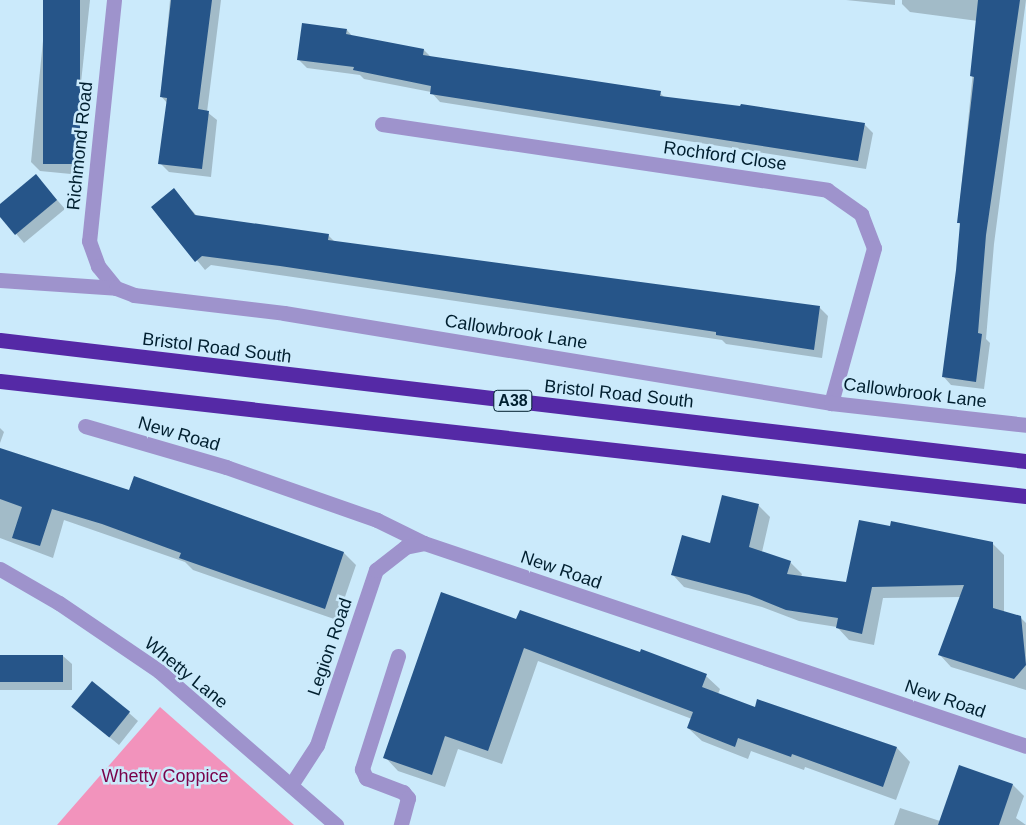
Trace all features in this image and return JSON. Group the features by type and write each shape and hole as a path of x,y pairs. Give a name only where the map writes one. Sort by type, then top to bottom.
{"highway":[{"name":"Bristol Road South","path":"0,340 1026,461"},
{"name":"A38","path":"0,382 1026,496"}],"street":[{"name":"Richmond Road","path":"114,0 89,242 98,266 116,288"},
{"name":"Rochford Close","path":"382,124 827,190 861,214 874,248 831,403"},
{"name":"Callowbrook Lane","path":"0,280 116,288 134,295 284,314 831,403 1026,425"},
{"name":"New Road","path":"85,426 226,467 377,520 424,542 1026,746"},
{"name":"Legion Road","path":"291,785 317,745 376,570 405,547 424,542"},
{"name":"Whetty Lane","path":"0,569 59,603 159,671 336,825"},
{"path":"398,656 362,769 366,778 403,792 408,798 401,825"}],"green space":[{"name":"Whetty Coppice","path":"160,707 294,825 57,825"}],"building":[{"path":"43,0 80,0 80,164 43,164"},
{"path":"171,0 212,0 198,109 209,111 202,169 158,164 167,98 160,97"},
{"path":"978,0 1020,0 986,235 978,333 982,334 976,382 942,377 956,270 960,223 957,223 974,77 970,76"},
{"path":"302,23 347,29 346,34 424,49 423,55 661,91 660,96 740,106 741,104 865,123 858,161 430,94 431,86 353,70 354,67 297,60"},
{"path":"36,174 57,200 15,235 0,217 0,204"},
{"path":"174,188 195,215 329,234 328,240 820,306 814,350 716,335 716,332 280,266 202,256 195,262 151,207"},
{"path":"0,448 129,490 134,476 344,552 325,609 179,558 181,553 102,524 52,509 40,546 12,538 22,507 0,499"},
{"path":"722,495 759,504 749,547 791,561 787,574 846,582 859,520 890,526 891,521 993,542 993,608 1021,616 1026,665 1014,679 938,655 964,585 872,587 862,634 836,628 838,618 786,610 749,595 671,575 682,535 710,543"},
{"path":"441,592 516,619 520,610 640,652 641,649 707,674 702,687 755,707 757,699 897,747 883,787 792,754 791,757 738,738 735,747 687,728 693,712 524,648 488,751 445,736 432,775 383,758"},
{"path":"0,655 63,655 63,682 0,682"},
{"path":"92,681 130,712 109,737 71,707"},
{"path":"959,765 1013,784 999,825 938,825"}]}
